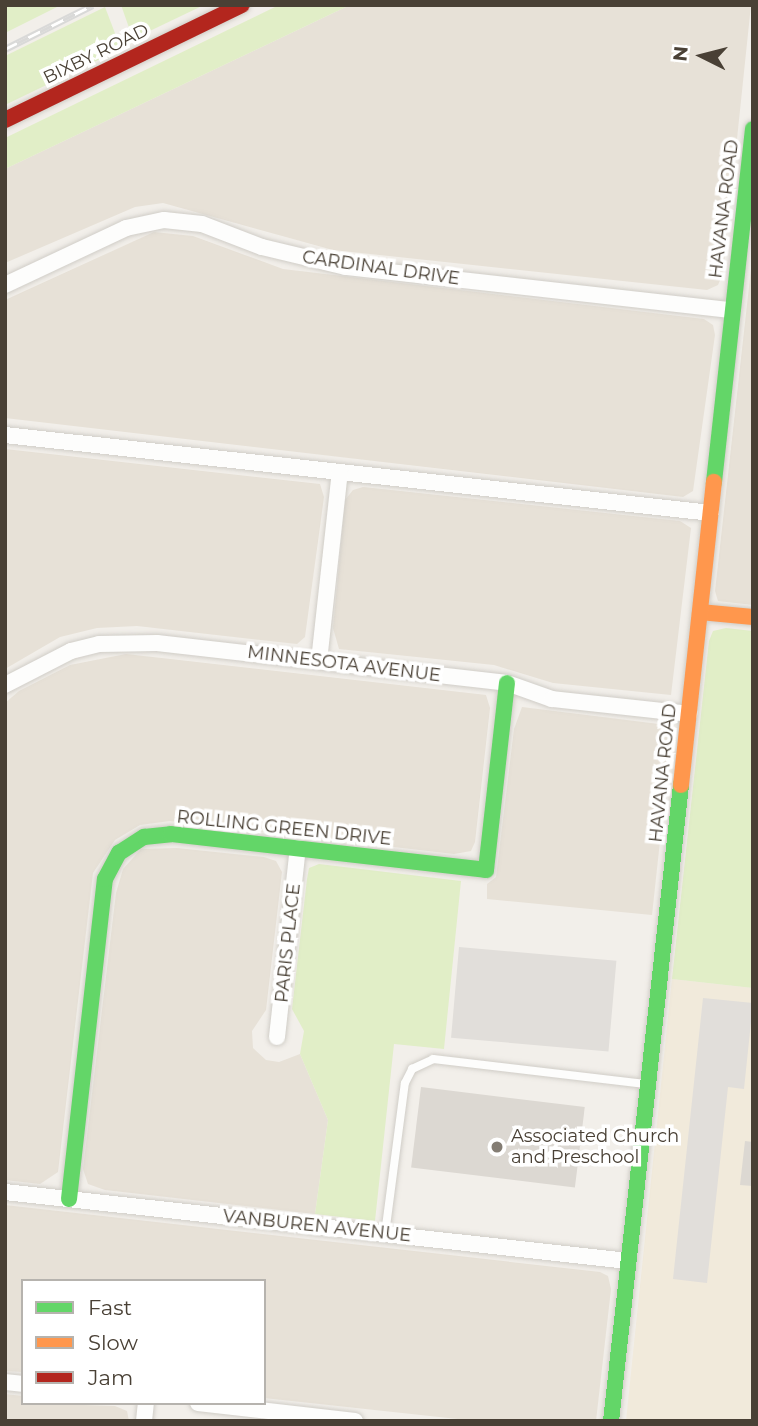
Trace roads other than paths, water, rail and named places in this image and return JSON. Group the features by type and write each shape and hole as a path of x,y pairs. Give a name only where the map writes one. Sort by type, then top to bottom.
{"street":[{"name":"BIXBY ROAD","path":"5,120 242,5"},
{"name":"HAVANA ROAD","path":"611,1421 753,129"},
{"name":"CARDINAL DRIVE","path":"5,285 125,228 163,220 202,225 262,247 346,267 732,310"},
{"path":"5,435 711,513"},
{"path":"318,661 340,472"},
{"path":"700,612 753,617"},
{"name":"MINNESOTA AVENUE","path":"5,685 71,651 128,642 507,683 552,699 689,714"},
{"name":"ROLLING GREEN DRIVE","path":"69,1199 105,879 111,865 131,844 158,834 486,870 507,683"},
{"name":"PARIS PLACE","path":"277,1037 298,848"},
{"name":"VANBUREN AVENUE","path":"5,1192 628,1261"},
{"path":"215,1405 355,1421"}],"lane":[{"path":"385,1234 405,1083 412,1069 433,1059 648,1084"}],"railway":[{"path":"5,49 93,5"}],"place":[{"name":"Associated Church and Preschool","path":"497,1147"}]}
